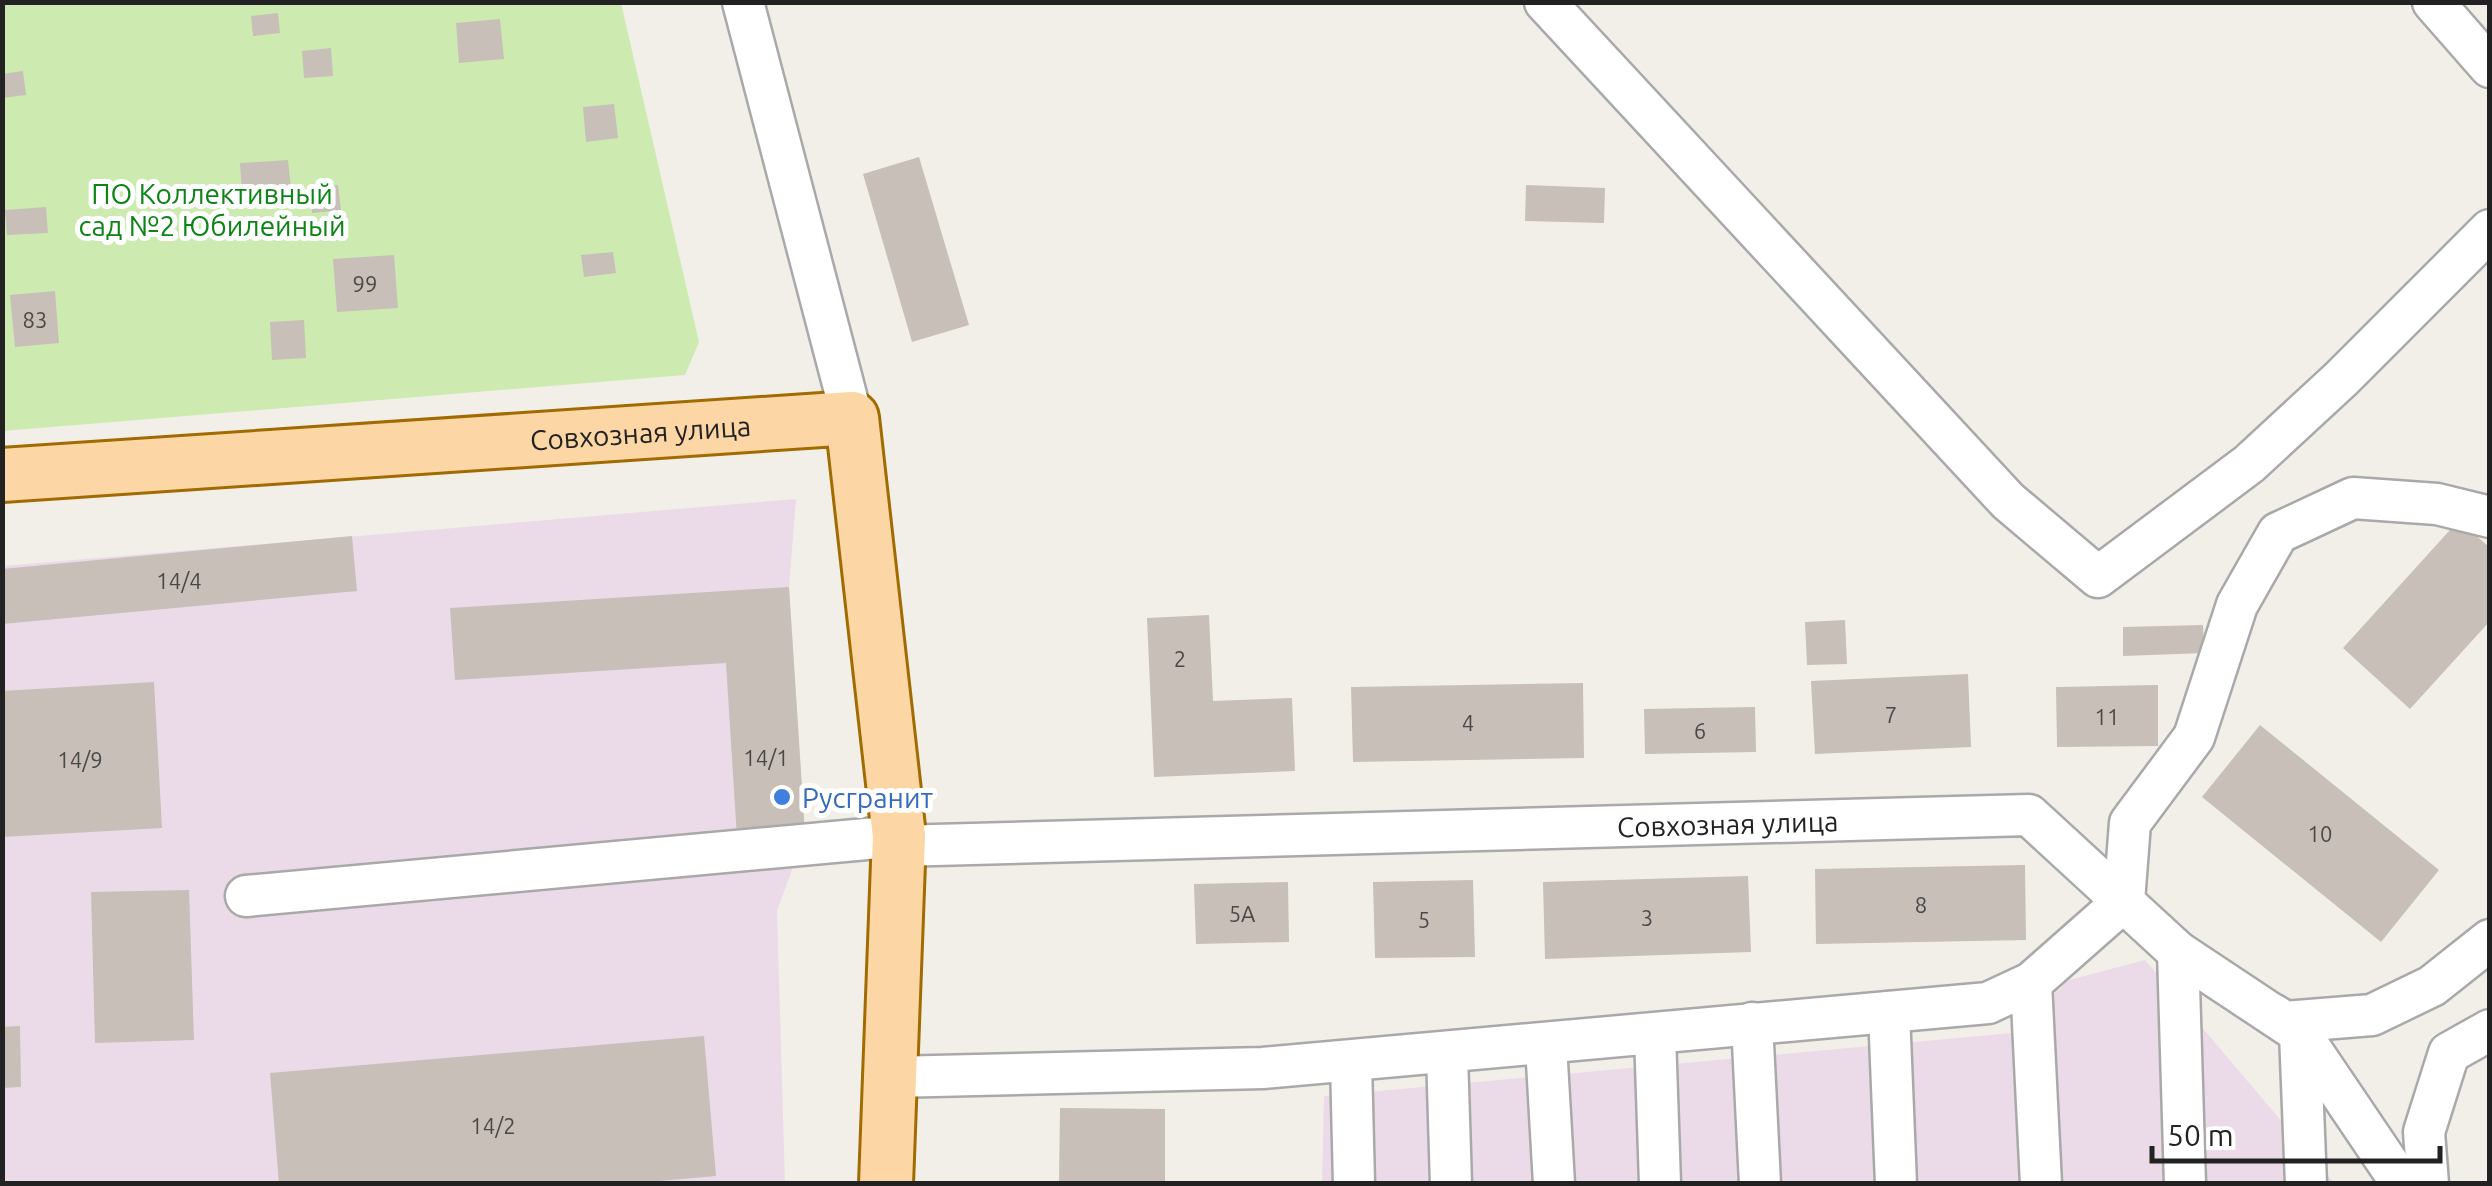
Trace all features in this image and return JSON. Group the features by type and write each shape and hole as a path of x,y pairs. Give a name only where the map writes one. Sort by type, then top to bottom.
{"main road":[{"name":"Совхозная улица","path":"2,476 852,418"},
{"path":"852,418 898,841 886,1184"}],"street":[{"path":"743,2 852,418"},
{"path":"1545,2 2008,500 2098,577 2249,464 2341,379 2490,230"},
{"path":"2433,2 2490,67"},
{"path":"892,1078 1263,1068 1988,1003 2031,983 2124,901 2130,823 2194,737 2237,605 2278,533 2353,498 2436,504 2490,517"},
{"name":"Совхозная улица","path":"246,896 898,841 2029,815 2178,952 2285,1022 2402,1184"},
{"path":"2306,1184 2285,1022 2372,1016 2432,986 2490,940"},
{"path":"2178,952 2185,1184"},
{"path":"2031,983 2042,1184"},
{"path":"1890,1012 1896,1184"},
{"path":"1752,1023 1760,1184"},
{"path":"2428,1184 2424,1132 2449,1052 2490,1030"},
{"path":"1655,1034 1660,1184"},
{"path":"1546,1045 1554,1184"},
{"path":"1446,1054 1450,1184"},
{"path":"1350,1062 1354,1184"}],"shaded area":[{"path":"796,499 789,587 805,834 777,911 785,1183 3,1184 3,566"},
{"path":"2145,960 2334,1183 1322,1184 1324,1096 2012,1033 2069,980"}],"green space":[{"name":"ПО Коллективный сад №2 Юбилейный","path":"3,3 621,3 699,342 685,375 3,431"}],"building":[{"path":"278,13 280,33 253,36 251,16"},
{"path":"500,19 504,59 459,63 456,23"},
{"path":"331,48 333,76 304,78 302,51"},
{"path":"23,71 26,95 2,98 2,74"},
{"path":"614,104 618,138 586,142 583,107"},
{"path":"919,157 969,325 912,342 863,174"},
{"path":"288,160 291,188 242,192 240,163"},
{"path":"338,185 341,210 312,213 310,187"},
{"path":"1526,185 1605,188 1604,223 1525,221"},
{"path":"46,207 48,233 7,235 5,210"},
{"path":"613,252 616,273 584,277 581,255"},
{"path":"394,255 398,308 337,312 333,259"},
{"path":"55,291 59,343 15,347 10,295"},
{"path":"304,320 306,358 272,360 270,322"},
{"path":"2459,520 2490,548 2490,621 2410,709 2343,648"},
{"path":"352,536 357,591 2,624 2,569"},
{"path":"789,587 805,834 737,838 726,663 455,680 450,608"},
{"path":"1209,615 1213,701 1292,698 1295,771 1154,777 1147,618"},
{"path":"1845,620 1847,664 1807,665 1805,622"},
{"path":"2203,625 2204,653 2123,656 2123,627"},
{"path":"1968,674 1971,747 1815,754 1811,681"},
{"path":"154,682 162,828 2,837 2,691"},
{"path":"1583,683 1584,758 1353,762 1351,687"},
{"path":"2158,685 2158,746 2057,747 2056,687"},
{"path":"1755,707 1756,752 1645,754 1644,709"},
{"path":"2260,725 2439,870 2381,942 2202,797"},
{"path":"2025,865 2026,940 1816,944 1815,869"},
{"path":"1748,876 1751,952 1545,959 1543,882"},
{"path":"1473,880 1475,957 1375,958 1373,882"},
{"path":"1288,882 1289,942 1196,944 1194,884"},
{"path":"189,890 194,1040 95,1043 91,892"},
{"path":"20,1026 21,1087 2,1088 2,1027"},
{"path":"704,1036 716,1176 625,1184 279,1184 270,1073"},
{"path":"1060,1108 1165,1109 1165,1184 1059,1184"}],"place":[{"name":"Русгранит","path":"782,797"}]}
